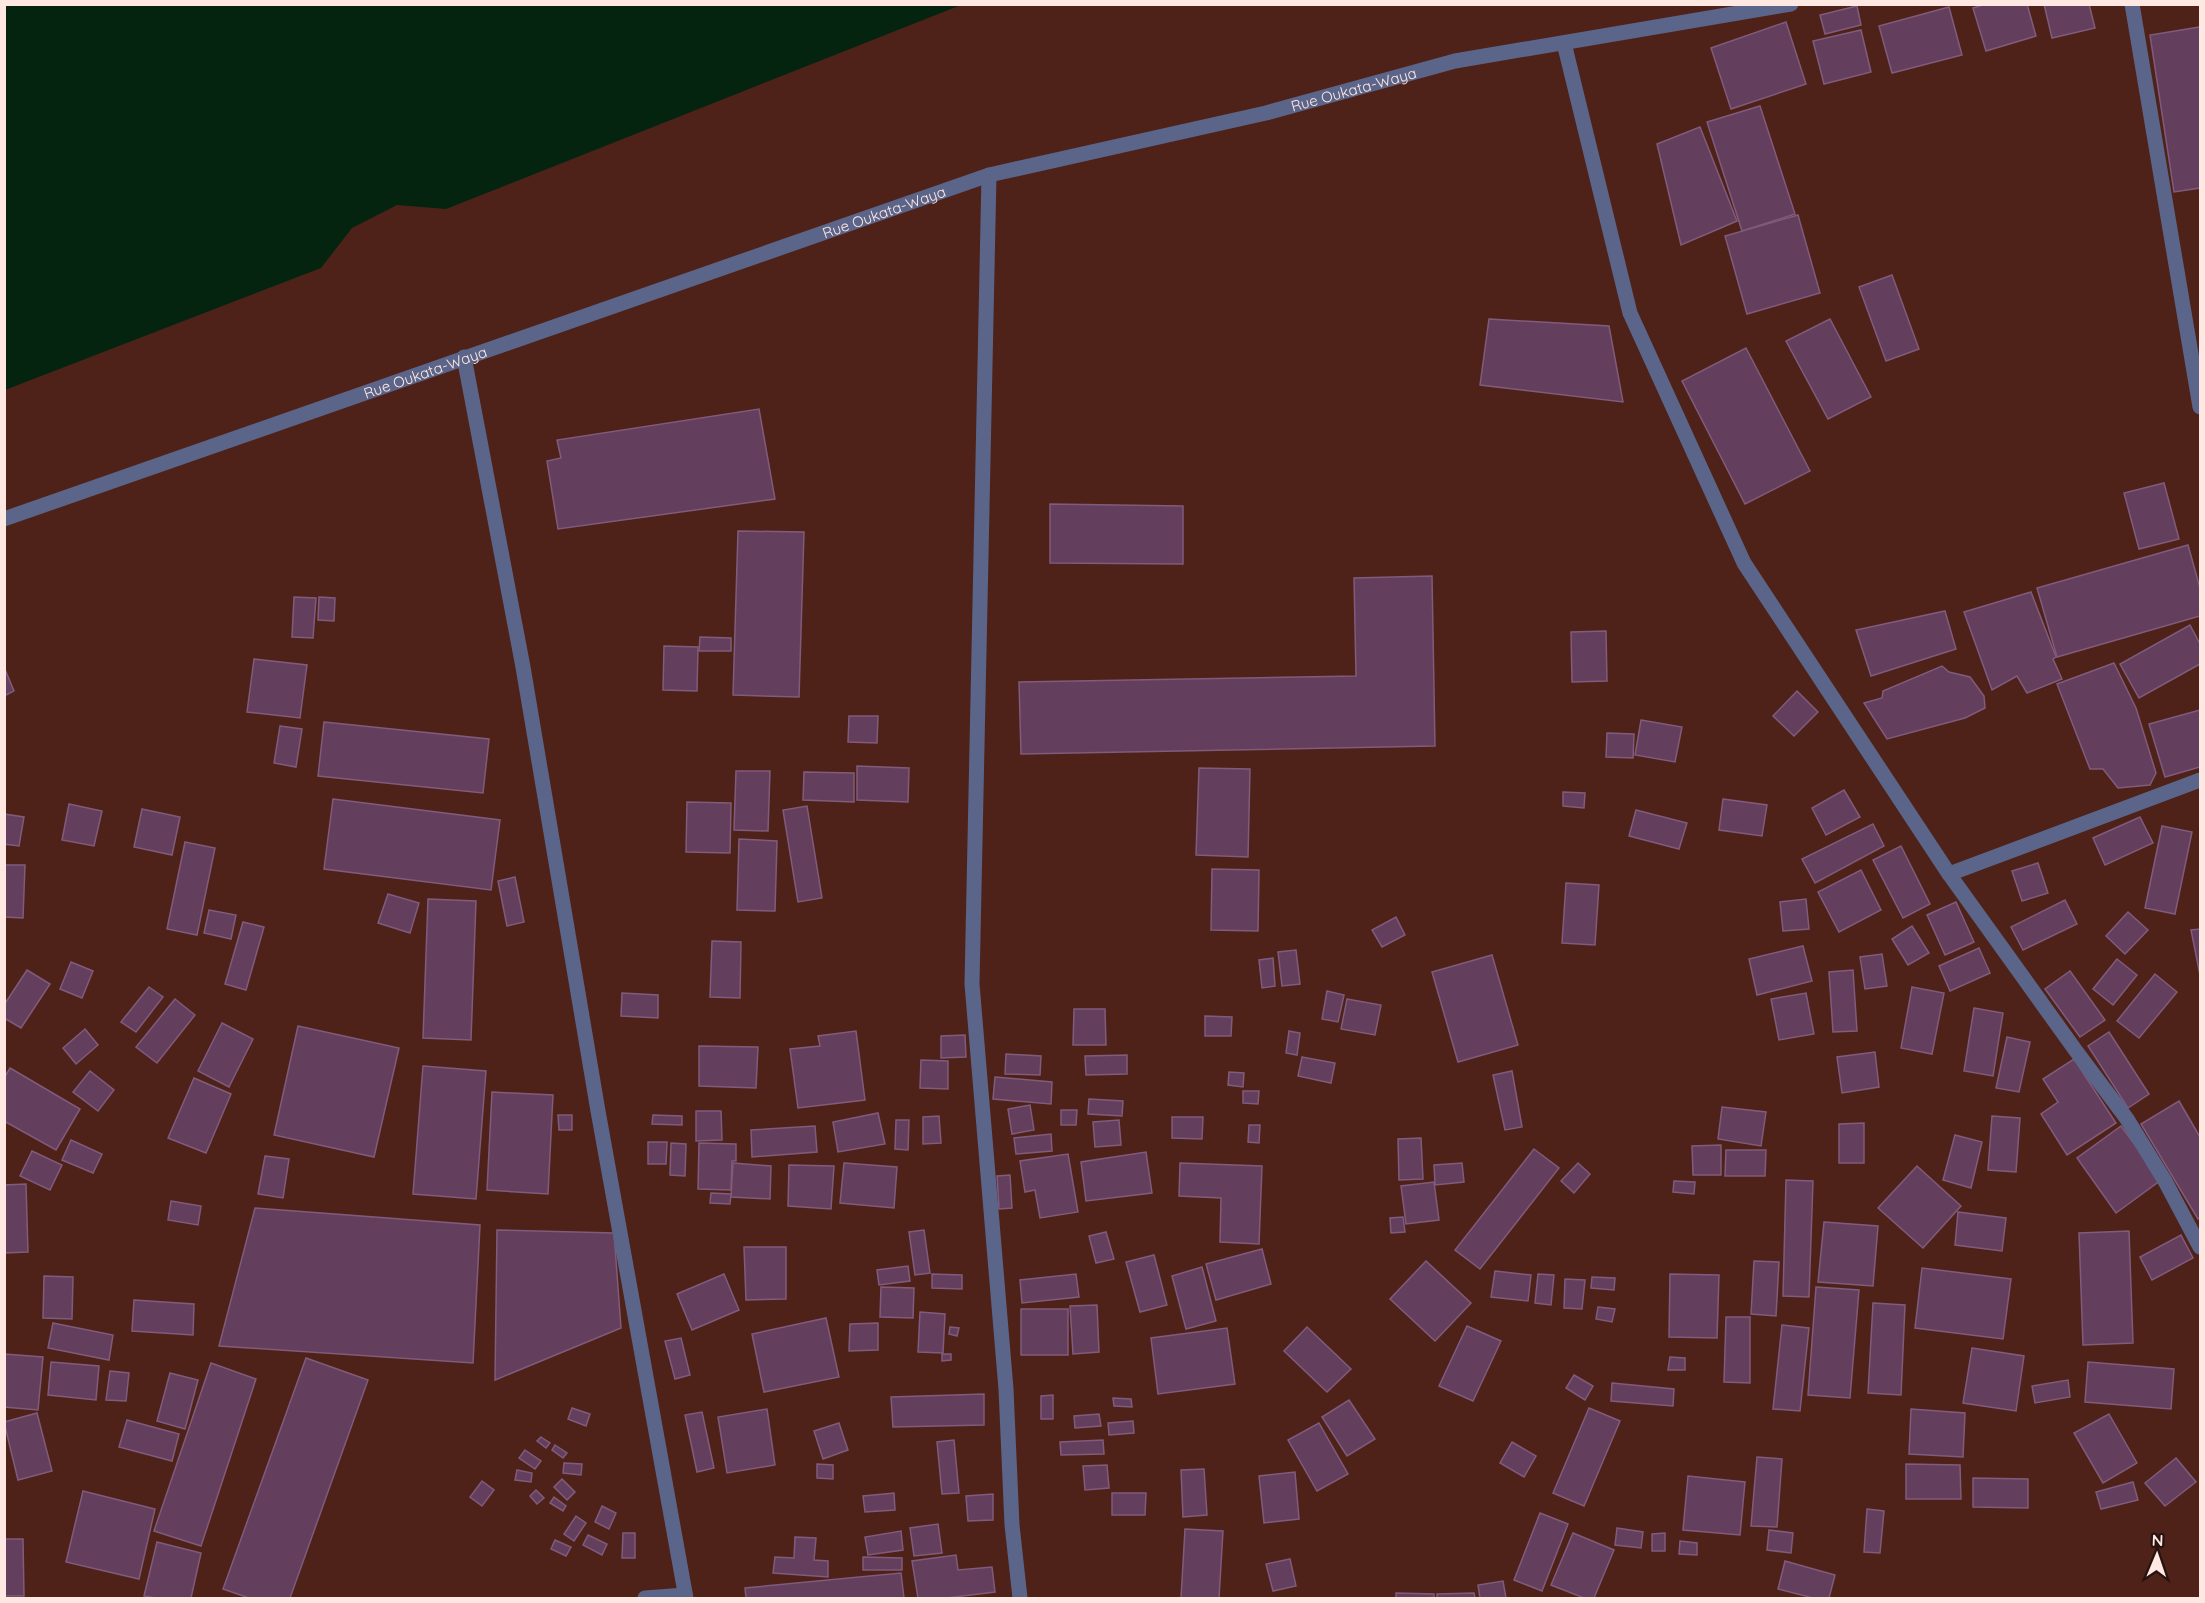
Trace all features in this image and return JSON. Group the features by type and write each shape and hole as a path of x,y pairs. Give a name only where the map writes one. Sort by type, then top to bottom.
{"street":[{"name":"Rue Oukata-Waya","path":"4,519 988,175 1266,113 1455,61 1791,4"},
{"path":"2132,4 2200,407"},
{"path":"1564,43 1630,313 1744,563 1949,874 2076,1052 2127,1119 2165,1180 2200,1247"},
{"path":"988,175 972,984 1005,1377 1012,1525 1020,1599"},
{"path":"464,357 523,667 598,1111 686,1597 645,1599"},
{"path":"1949,874 2200,780"}],"shaded area":[{"path":"5,4 961,5 446,209 397,205 352,228 321,268 5,390"}],"building":[{"path":"1986,4 2027,4 2036,36 1986,51 1973,8"},
{"path":"2044,4 2089,4 2095,28 2052,38"},
{"path":"1857,6 1861,25 1825,34 1820,15"},
{"path":"1949,7 1962,55 1892,73 1879,26"},
{"path":"1786,22 1806,84 1731,109 1711,48"},
{"path":"2200,27 2200,188 2174,192 2150,35"},
{"path":"1861,30 1871,72 1824,84 1813,41"},
{"path":"1760,106 1795,214 1742,231 1707,122"},
{"path":"1700,127 1737,221 1681,245 1657,144"},
{"path":"1798,215 1820,293 1747,314 1725,236"},
{"path":"1892,275 1919,349 1886,361 1859,287"},
{"path":"1489,319 1609,326 1623,402 1480,385"},
{"path":"1830,319 1871,397 1828,419 1786,341"},
{"path":"1746,348 1810,471 1745,504 1682,381"},
{"path":"759,409 775,499 558,529 547,461 561,458 557,440"},
{"path":"2164,483 2179,539 2139,549 2124,493"},
{"path":"1050,504 1183,506 1183,564 1050,563"},
{"path":"738,531 804,532 799,697 733,695"},
{"path":"2188,545 2200,588 2200,616 2057,657 2037,588"},
{"path":"1432,576 1435,746 1021,754 1019,682 1356,676 1354,578"},
{"path":"2031,592 2062,679 2027,693 2017,676 1992,690 1964,612"},
{"path":"294,597 316,598 313,638 292,637"},
{"path":"319,597 335,598 334,621 318,620"},
{"path":"1945,611 1956,649 1871,676 1856,630"},
{"path":"2190,625 2200,644 2200,664 2139,698 2120,664"},
{"path":"1606,631 1607,681 1572,682 1571,632"},
{"path":"700,637 731,638 731,651 699,651"},
{"path":"664,646 698,647 697,691 663,690"},
{"path":"254,659 307,665 300,718 247,712"},
{"path":"2114,663 2136,708 2156,773 2150,785 2118,788 2103,769 2090,769 2057,684"},
{"path":"1942,666 1949,672 1970,677 1984,696 1985,708 1965,718 1887,739 1864,703 1882,698 1883,691"},
{"path":"4,667 14,691 4,696"},
{"path":"1797,691 1818,712 1794,736 1773,716"},
{"path":"2200,710 2200,767 2165,777 2149,724"},
{"path":"849,716 878,716 877,743 848,742"},
{"path":"1641,720 1682,727 1675,762 1635,755"},
{"path":"324,722 489,739 483,793 318,776"},
{"path":"280,726 302,729 296,767 274,763"},
{"path":"1607,733 1634,734 1633,758 1606,757"},
{"path":"857,766 909,768 908,802 857,800"},
{"path":"1199,768 1250,769 1248,857 1196,855"},
{"path":"736,771 770,771 768,831 734,830"},
{"path":"804,772 854,773 854,802 803,800"},
{"path":"1844,790 1860,817 1826,835 1812,808"},
{"path":"1563,792 1585,793 1584,808 1563,806"},
{"path":"333,799 500,820 491,890 324,869"},
{"path":"1723,799 1767,805 1762,836 1719,830"},
{"path":"687,802 731,803 730,853 686,852"},
{"path":"69,804 102,811 94,846 62,840"},
{"path":"807,806 822,898 798,902 783,810"},
{"path":"142,809 180,817 172,855 134,847"},
{"path":"1636,810 1687,823 1679,849 1629,836"},
{"path":"4,814 24,817 19,846 4,844"},
{"path":"2140,817 2153,843 2105,865 2093,838"},
{"path":"1873,824 1884,846 1815,883 1802,859"},
{"path":"2162,826 2192,832 2175,914 2145,908"},
{"path":"739,839 777,841 775,911 737,910"},
{"path":"185,842 215,848 197,935 167,929"},
{"path":"1901,846 1930,904 1903,918 1873,860"},
{"path":"2038,863 2048,893 2022,901 2012,871"},
{"path":"4,865 25,865 23,918 4,917"},
{"path":"1212,869 1259,870 1258,931 1211,930"},
{"path":"1861,870 1881,910 1839,932 1818,892"},
{"path":"515,877 524,922 507,926 498,881"},
{"path":"1566,883 1599,885 1595,945 1562,943"},
{"path":"388,894 419,903 410,933 378,923"},
{"path":"428,899 476,901 471,1040 423,1038"},
{"path":"1806,899 1809,929 1783,931 1780,902"},
{"path":"2065,900 2077,924 2023,950 2011,927"},
{"path":"1956,902 1974,942 1945,955 1927,915"},
{"path":"209,910 236,915 231,939 204,933"},
{"path":"2128,912 2148,930 2125,954 2106,936"},
{"path":"1396,917 1405,935 1382,947 1372,930"},
{"path":"243,922 264,927 246,990 225,984"},
{"path":"1912,926 1929,953 1908,965 1892,939"},
{"path":"2200,929 2200,975 2191,930"},
{"path":"712,941 741,942 740,998 710,997"},
{"path":"1803,946 1812,981 1757,995 1749,959"},
{"path":"1979,948 1990,973 1950,991 1939,966"},
{"path":"1296,950 1300,984 1282,986 1278,952"},
{"path":"1882,954 1887,986 1865,989 1860,957"},
{"path":"1492,955 1518,1045 1458,1062 1432,972"},
{"path":"1273,958 1275,986 1262,988 1259,960"},
{"path":"2117,959 2137,975 2113,1005 2093,989"},
{"path":"71,962 93,971 82,998 60,989"},
{"path":"27,970 50,984 21,1028 4,1018 4,1005"},
{"path":"1853,970 1857,1031 1833,1032 1829,972"},
{"path":"2070,971 2105,1020 2080,1037 2045,989"},
{"path":"2155,974 2177,992 2139,1038 2117,1021"},
{"path":"149,987 163,997 136,1032 121,1022"},
{"path":"1912,987 1944,993 1932,1054 1901,1048"},
{"path":"1327,991 1344,995 1338,1022 1322,1019"},
{"path":"622,993 658,995 658,1018 621,1016"},
{"path":"1806,993 1814,1034 1779,1040 1771,999"},
{"path":"175,999 195,1015 157,1063 136,1047"},
{"path":"1347,999 1381,1005 1375,1035 1341,1029"},
{"path":"1974,1008 2003,1013 1993,1076 1964,1071"},
{"path":"1074,1009 1105,1009 1106,1045 1073,1045"},
{"path":"1205,1016 1232,1017 1231,1036 1205,1036"},
{"path":"222,1023 253,1039 229,1087 198,1071"},
{"path":"298,1026 399,1048 374,1157 274,1135"},
{"path":"85,1029 98,1045 76,1064 63,1048"},
{"path":"856,1031 865,1100 798,1108 790,1049 820,1046 818,1036"},
{"path":"1289,1031 1300,1033 1297,1055 1286,1053"},
{"path":"2109,1032 2149,1094 2128,1108 2088,1046"},
{"path":"965,1035 966,1057 941,1058 941,1036"},
{"path":"2007,1037 2030,1042 2019,1092 1996,1088"},
{"path":"699,1046 758,1047 756,1088 699,1086"},
{"path":"1875,1052 1879,1087 1842,1093 1837,1057"},
{"path":"1006,1054 1041,1056 1040,1075 1005,1074"},
{"path":"1127,1055 1127,1074 1086,1075 1085,1056"},
{"path":"1302,1057 1335,1063 1331,1083 1298,1076"},
{"path":"2074,1059 2116,1123 2067,1155 2041,1114 2058,1102 2043,1079"},
{"path":"921,1060 948,1061 948,1089 920,1088"},
{"path":"423,1066 486,1071 476,1199 413,1194"},
{"path":"10,1068 80,1109 56,1150 4,1121 4,1078"},
{"path":"90,1071 114,1090 98,1111 73,1092"},
{"path":"1512,1071 1522,1127 1505,1130 1493,1075"},
{"path":"1229,1072 1244,1073 1243,1087 1228,1085"},
{"path":"995,1077 1052,1082 1051,1104 993,1099"},
{"path":"194,1078 231,1094 206,1153 168,1138"},
{"path":"1243,1091 1259,1091 1258,1104 1243,1103"},
{"path":"492,1092 553,1095 548,1194 487,1190"},
{"path":"1089,1099 1123,1101 1122,1116 1088,1114"},
{"path":"2179,1101 2200,1137 2200,1217 2198,1219 2141,1124"},
{"path":"1030,1105 1034,1130 1012,1134 1008,1109"},
{"path":"1722,1107 1766,1112 1761,1146 1718,1139"},
{"path":"1061,1110 1077,1110 1076,1125 1061,1125"},
{"path":"696,1111 721,1111 722,1140 696,1141"},
{"path":"878,1113 885,1144 838,1152 833,1122"},
{"path":"558,1115 572,1115 572,1130 559,1130"},
{"path":"653,1115 682,1116 682,1125 652,1124"},
{"path":"939,1116 941,1143 923,1144 923,1117"},
{"path":"1992,1116 2020,1118 2016,1172 1988,1170"},
{"path":"1172,1117 1203,1117 1202,1139 1172,1138"},
{"path":"896,1120 909,1120 908,1150 895,1149"},
{"path":"1119,1120 1121,1145 1095,1147 1093,1122"},
{"path":"1864,1123 1864,1163 1839,1163 1839,1124"},
{"path":"1249,1125 1260,1125 1259,1143 1248,1142"},
{"path":"815,1126 817,1152 752,1157 751,1130"},
{"path":"2121,1126 2161,1180 2116,1213 2077,1158"},
{"path":"1051,1134 1052,1151 1016,1154 1014,1138"},
{"path":"1955,1135 1982,1142 1971,1188 1943,1180"},
{"path":"1421,1138 1423,1179 1399,1180 1398,1139"},
{"path":"71,1140 102,1154 93,1173 62,1160"},
{"path":"648,1142 667,1142 666,1164 648,1164"},
{"path":"671,1143 686,1144 685,1176 670,1175"},
{"path":"699,1143 736,1144 736,1161 732,1161 731,1190 698,1189"},
{"path":"1721,1145 1721,1175 1693,1175 1692,1146"},
{"path":"1534,1149 1559,1168 1480,1269 1455,1250"},
{"path":"1726,1150 1766,1150 1765,1176 1725,1176"},
{"path":"32,1151 62,1165 50,1190 20,1176"},
{"path":"1146,1152 1152,1193 1086,1201 1081,1162"},
{"path":"1068,1154 1078,1212 1040,1218 1035,1190 1025,1192 1020,1161"},
{"path":"265,1156 289,1159 283,1198 258,1194"},
{"path":"733,1163 771,1166 770,1199 731,1197"},
{"path":"844,1163 897,1167 894,1208 840,1203"},
{"path":"1180,1163 1262,1166 1259,1244 1220,1242 1221,1198 1179,1196"},
{"path":"1462,1163 1464,1182 1435,1185 1434,1165"},
{"path":"1578,1163 1590,1174 1574,1193 1561,1181"},
{"path":"789,1165 834,1166 831,1209 788,1206"},
{"path":"1917,1166 1961,1206 1923,1248 1878,1208"},
{"path":"1010,1175 1012,1208 999,1209 997,1176"},
{"path":"1786,1180 1813,1181 1809,1297 1783,1296"},
{"path":"1674,1181 1695,1182 1694,1194 1673,1192"},
{"path":"1434,1182 1439,1220 1406,1224 1401,1186"},
{"path":"26,1184 28,1252 4,1253 4,1185"},
{"path":"711,1193 731,1194 730,1204 710,1203"},
{"path":"171,1201 201,1206 198,1225 168,1220"},
{"path":"255,1208 480,1225 473,1363 219,1346"},
{"path":"1958,1212 2006,1218 2002,1251 1955,1245"},
{"path":"1403,1217 1405,1232 1391,1233 1390,1218"},
{"path":"1824,1222 1878,1226 1873,1286 1818,1282"},
{"path":"497,1230 614,1233 621,1328 495,1380"},
{"path":"924,1230 930,1273 915,1275 909,1232"},
{"path":"2129,1231 2133,1343 2083,1345 2079,1233"},
{"path":"1106,1232 1114,1259 1096,1263 1089,1236"},
{"path":"2181,1235 2193,1258 2152,1280 2140,1257"},
{"path":"744,1247 786,1247 786,1299 746,1300"},
{"path":"1262,1249 1271,1284 1216,1300 1206,1264"},
{"path":"1154,1255 1167,1305 1140,1312 1126,1262"},
{"path":"1426,1261 1471,1303 1435,1341 1390,1299"},
{"path":"1754,1261 1779,1262 1776,1316 1751,1314"},
{"path":"908,1266 910,1281 879,1285 877,1270"},
{"path":"1202,1267 1216,1321 1186,1329 1172,1276"},
{"path":"1922,1268 2011,1279 2003,1339 1915,1328"},
{"path":"1495,1271 1531,1275 1528,1301 1491,1297"},
{"path":"724,1274 739,1310 692,1330 677,1294"},
{"path":"932,1274 962,1275 962,1289 932,1288"},
{"path":"1076,1274 1079,1297 1022,1303 1020,1280"},
{"path":"1538,1274 1554,1275 1551,1305 1535,1303"},
{"path":"1670,1274 1719,1275 1717,1338 1669,1337"},
{"path":"44,1276 73,1277 72,1319 43,1318"},
{"path":"1592,1277 1615,1278 1614,1290 1591,1288"},
{"path":"1565,1279 1585,1280 1582,1309 1564,1308"},
{"path":"881,1287 914,1288 913,1318 880,1317"},
{"path":"1816,1287 1859,1290 1850,1398 1808,1395"},
{"path":"134,1300 194,1304 193,1335 132,1331"},
{"path":"1873,1303 1905,1305 1901,1395 1868,1393"},
{"path":"1097,1305 1099,1352 1073,1354 1070,1306"},
{"path":"1598,1307 1615,1309 1612,1322 1596,1319"},
{"path":"1021,1309 1068,1309 1068,1355 1021,1355"},
{"path":"920,1312 945,1314 943,1353 918,1352"},
{"path":"1726,1317 1750,1317 1750,1383 1724,1382"},
{"path":"826,1318 839,1377 764,1392 752,1334"},
{"path":"53,1323 113,1335 109,1360 48,1348"},
{"path":"878,1323 878,1350 849,1351 850,1324"},
{"path":"1782,1325 1809,1328 1800,1411 1773,1409"},
{"path":"1467,1326 1501,1341 1473,1401 1439,1386"},
{"path":"950,1327 959,1328 957,1336 949,1334"},
{"path":"1307,1327 1351,1369 1327,1392 1284,1351"},
{"path":"1227,1328 1235,1384 1158,1394 1151,1338"},
{"path":"681,1338 690,1375 675,1379 665,1341"},
{"path":"1972,1348 2024,1356 2016,1411 1963,1403"},
{"path":"4,1354 43,1357 38,1410 4,1407"},
{"path":"942,1354 951,1354 951,1360 942,1361"},
{"path":"1670,1357 1685,1358 1685,1370 1668,1370"},
{"path":"306,1358 368,1380 290,1598 249,1598 223,1589"},
{"path":"51,1362 99,1366 96,1400 48,1395"},
{"path":"2088,1362 2174,1369 2171,1409 2085,1402"},
{"path":"211,1363 256,1379 201,1546 154,1531"},
{"path":"110,1371 129,1373 126,1401 106,1400"},
{"path":"170,1373 198,1380 185,1429 157,1421"},
{"path":"1574,1375 1593,1386 1585,1400 1566,1388"},
{"path":"2068,1380 2070,1397 2035,1403 2032,1386"},
{"path":"1612,1383 1674,1389 1673,1406 1611,1401"},
{"path":"984,1394 984,1425 893,1427 891,1397"},
{"path":"1053,1395 1053,1419 1041,1419 1041,1396"},
{"path":"1113,1398 1131,1399 1132,1407 1114,1406"},
{"path":"1349,1400 1375,1439 1347,1456 1322,1417"},
{"path":"572,1408 590,1414 586,1426 568,1419"},
{"path":"1589,1408 1620,1421 1584,1506 1553,1493"},
{"path":"767,1409 775,1465 727,1473 718,1417"},
{"path":"1911,1409 1965,1413 1963,1457 1909,1454"},
{"path":"702,1412 714,1468 697,1472 685,1415"},
{"path":"37,1413 52,1471 18,1480 4,1422"},
{"path":"1099,1414 1101,1426 1075,1428 1074,1416"},
{"path":"2109,1414 2137,1463 2103,1483 2074,1433"},
{"path":"127,1420 179,1434 172,1461 119,1447"},
{"path":"1133,1421 1134,1433 1109,1435 1108,1423"},
{"path":"839,1423 848,1450 823,1459 814,1431"},
{"path":"1319,1423 1348,1474 1317,1491 1288,1440"},
{"path":"541,1437 550,1443 546,1448 537,1441"},
{"path":"954,1440 959,1493 942,1494 937,1442"},
{"path":"1103,1440 1104,1454 1061,1455 1060,1442"},
{"path":"1512,1442 1536,1456 1524,1477 1500,1463"},
{"path":"555,1445 567,1453 563,1458 552,1450"},
{"path":"525,1450 541,1461 535,1469 519,1458"},
{"path":"1757,1457 1782,1459 1777,1527 1751,1526"},
{"path":"2176,1458 2196,1482 2165,1506 2145,1483"},
{"path":"564,1463 582,1464 581,1475 563,1473"},
{"path":"817,1464 833,1465 833,1479 817,1478"},
{"path":"1906,1464 1960,1465 1961,1499 1906,1499"},
{"path":"1107,1465 1109,1488 1085,1490 1083,1466"},
{"path":"1204,1469 1207,1515 1183,1517 1181,1470"},
{"path":"517,1470 532,1473 531,1482 515,1480"},
{"path":"1295,1472 1299,1519 1264,1523 1259,1476"},
{"path":"1688,1476 1745,1482 1740,1535 1683,1530"},
{"path":"1973,1478 2028,1479 2028,1508 1973,1507"},
{"path":"562,1479 575,1492 567,1500 554,1487"},
{"path":"482,1481 494,1490 482,1506 470,1497"},
{"path":"2133,1482 2138,1500 2101,1509 2096,1492"},
{"path":"536,1490 544,1498 537,1504 530,1496"},
{"path":"83,1491 155,1509 139,1579 66,1562"},
{"path":"894,1493 895,1510 865,1512 863,1496"},
{"path":"1112,1493 1146,1493 1145,1515 1112,1515"},
{"path":"993,1494 993,1520 968,1521 966,1496"},
{"path":"554,1497 566,1506 563,1511 550,1503"},
{"path":"602,1506 616,1513 609,1529 595,1522"},
{"path":"1867,1509 1884,1511 1880,1553 1864,1552"},
{"path":"1540,1513 1568,1524 1542,1591 1514,1580"},
{"path":"576,1516 586,1523 574,1541 564,1534"},
{"path":"938,1524 942,1553 914,1556 910,1528"},
{"path":"1617,1528 1643,1532 1641,1548 1615,1545"},
{"path":"1185,1529 1223,1531 1219,1598 1181,1598"},
{"path":"1769,1530 1793,1533 1791,1553 1767,1550"},
{"path":"901,1531 903,1550 868,1555 865,1537"},
{"path":"623,1533 635,1533 635,1558 622,1558"},
{"path":"1573,1533 1614,1550 1594,1598 1584,1598 1551,1585"},
{"path":"1665,1533 1665,1551 1652,1551 1652,1534"},
{"path":"588,1535 607,1544 602,1555 583,1545"},
{"path":"795,1537 816,1538 814,1560 828,1561 828,1577 773,1573 775,1557 794,1558"},
{"path":"4,1539 23,1539 24,1596 4,1596"},
{"path":"555,1540 571,1547 566,1556 551,1549"},
{"path":"1680,1541 1697,1543 1697,1555 1679,1554"},
{"path":"157,1542 201,1553 191,1598 144,1596"},
{"path":"956,1555 958,1570 992,1567 995,1592 946,1598 918,1598 912,1561"},
{"path":"863,1557 902,1558 902,1570 863,1570"},
{"path":"1290,1559 1296,1586 1273,1591 1266,1564"},
{"path":"1785,1561 1835,1575 1829,1598 1813,1598 1778,1589"},
{"path":"901,1573 904,1598 746,1598 745,1588"},
{"path":"1503,1581 1506,1598 1480,1598 1478,1585"},
{"path":"1396,1593 1434,1594 1434,1598 1396,1598"},
{"path":"1474,1593 1475,1598 1437,1598 1437,1594"}]}
